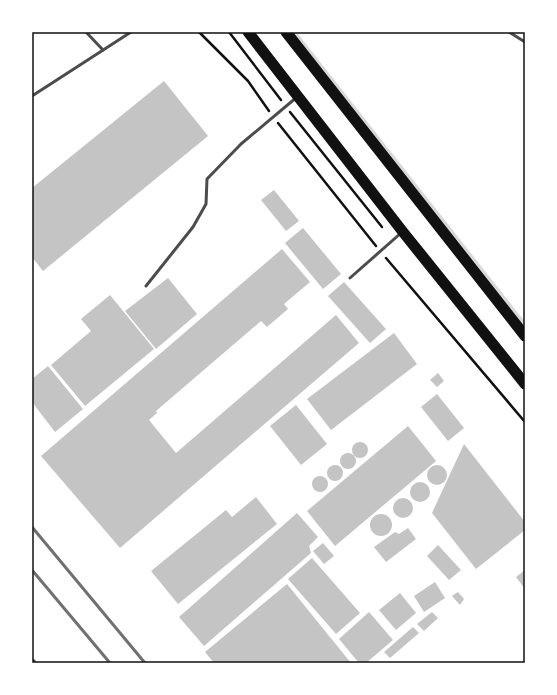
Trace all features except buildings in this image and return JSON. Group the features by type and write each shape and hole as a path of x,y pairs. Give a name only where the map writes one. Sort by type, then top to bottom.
{"highway":[{"path":"248,32 403,232 525,384"},
{"path":"286,32 525,336"}],"lane":[{"path":"86,32 103,50"},
{"path":"32,96 131,32"},
{"path":"509,32 525,42"},
{"path":"146,286 193,227 203,210 206,204 207,179 241,144 274,118 298,96"},
{"path":"350,278 403,232"}],"path":[{"path":"199,32 248,81 274,118 380,251 525,422"}],"waterway":[{"path":"294,32 525,325"}],"railway":[{"path":"32,527 145,663"},
{"path":"32,570 110,663"}]}
